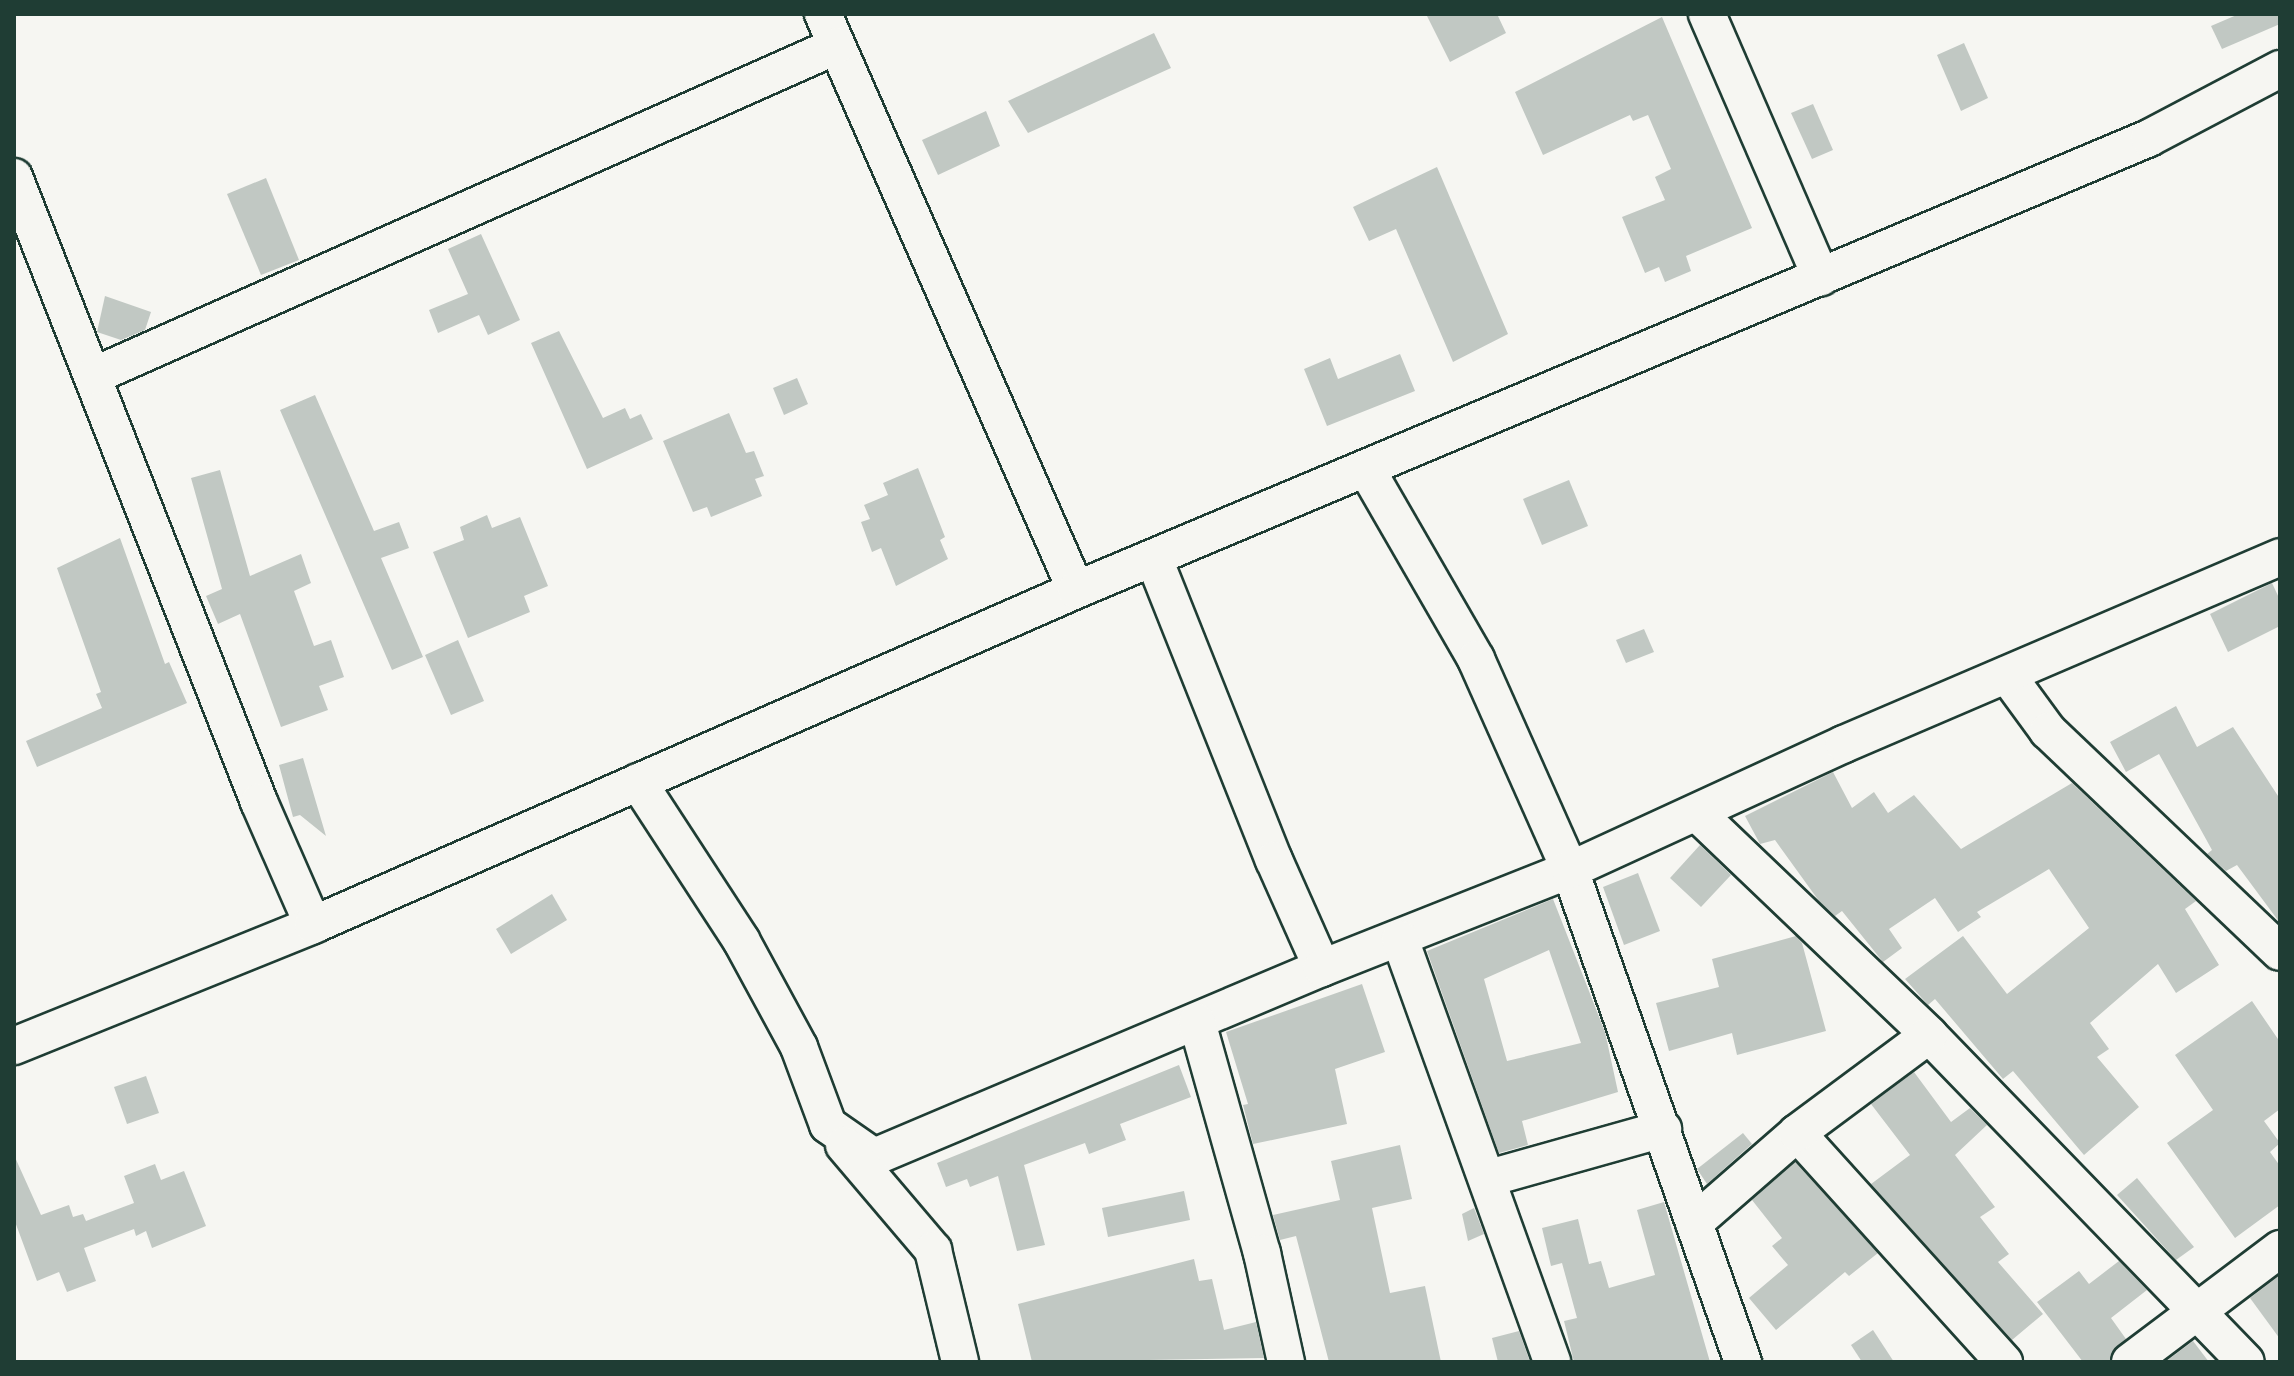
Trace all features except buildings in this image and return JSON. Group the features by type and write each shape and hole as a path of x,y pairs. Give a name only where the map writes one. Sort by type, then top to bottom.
{"street":[{"path":"1707,14 1821,277"},
{"path":"93,376 830,30 1076,590"},
{"path":"14,1046 313,925 1076,590 2149,138 2280,69"},
{"path":"14,177 259,802 313,925"},
{"path":"1367,470 1476,659 1570,870 1743,1362"},
{"path":"828,1125 874,1157 1322,968 1570,870 1698,814 1844,744 2280,557"},
{"path":"1154,559 1274,860 1322,968"},
{"path":"2007,675 2048,731 2280,952"},
{"path":"638,782 741,940 799,1047 828,1125 933,1250 960,1362"},
{"path":"1698,814 1929,1035 2246,1362"},
{"path":"1400,939 1489,1178 1552,1362"},
{"path":"1197,1022 1262,1253 1286,1362"},
{"path":"1694,1223 1797,1133 1929,1035"},
{"path":"1489,1178 1663,1129"},
{"path":"1797,1133 2004,1362"},
{"path":"2130,1362 2280,1249"}]}
